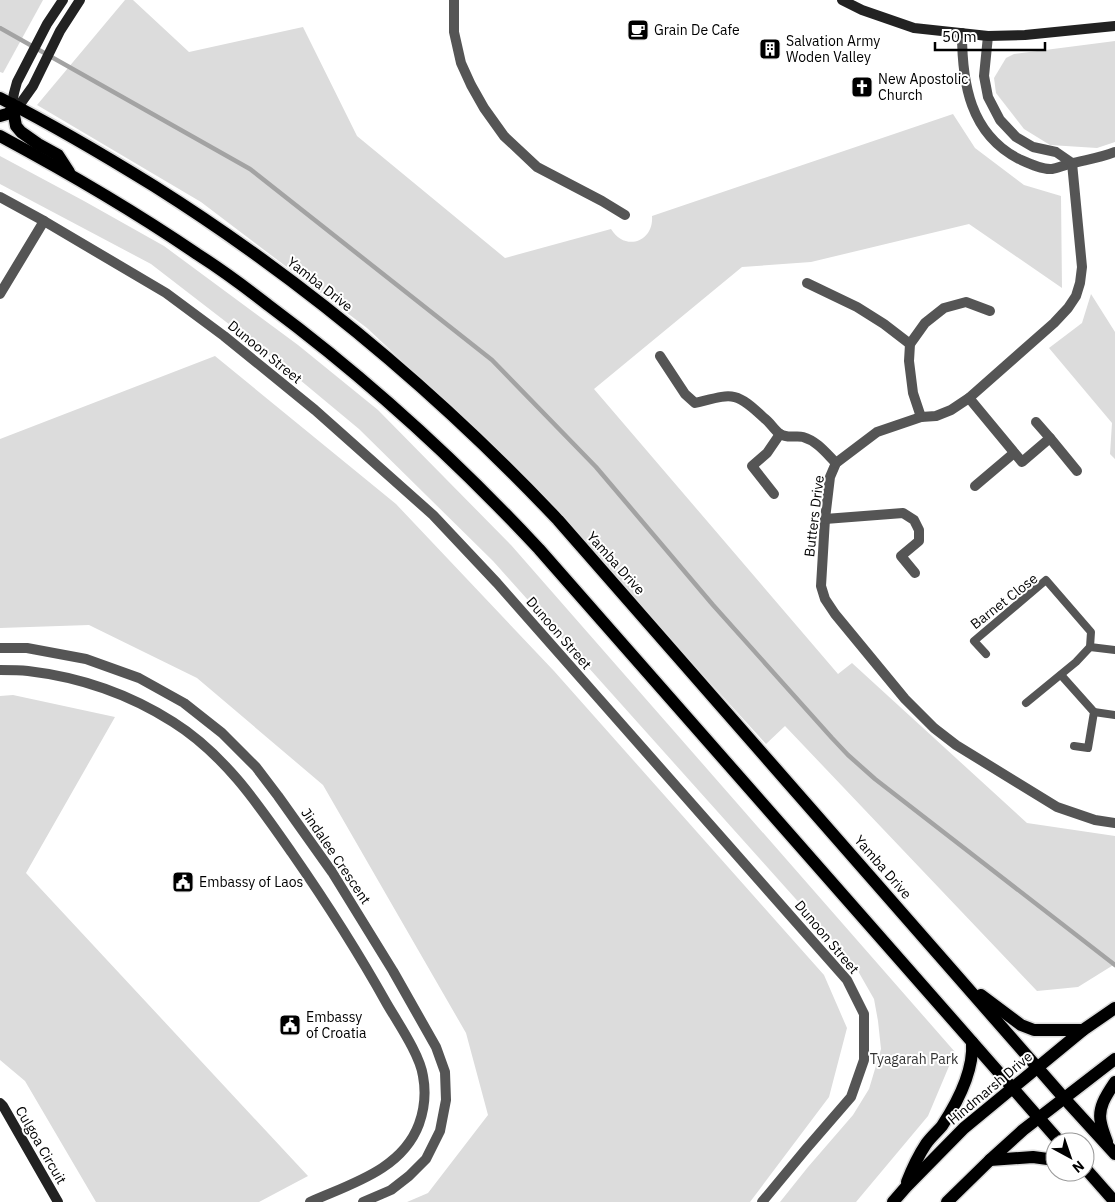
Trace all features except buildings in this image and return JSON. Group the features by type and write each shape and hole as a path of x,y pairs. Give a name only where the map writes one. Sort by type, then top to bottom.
{"main road":[{"name":"Yamba Drive","path":"0,98 105,156 189,208 300,286 424,388 500,460 558,520 1064,1098 1112,1150"},
{"path":"0,116 7,114 14,107"},
{"path":"14,107 16,126 38,144 58,155 70,175"},
{"path":"0,136 70,175 199,255 298,327 353,371 470,477 539,549 1051,1132"},
{"path":"962,982 1021,1025 1034,1030 1083,1030"},
{"name":"Hindmarsh Drive","path":"893,1202 964,1128 1083,1030 1115,1008"},
{"path":"906,1187 915,1163 927,1143 951,1111 963,1086 970,1068 972,1042"},
{"path":"947,1202 1038,1117 1115,1058"},
{"path":"1112,1150 1100,1122 1100,1112 1102,1104 1115,1082"},
{"path":"990,1160 1033,1157 1045,1159"},
{"path":"1097,1180 1115,1202"}],"street":[{"path":"14,107 14,93 17,82 47,24 64,0"},
{"path":"14,107 32,86 60,32 80,0"},
{"path":"454,0 454,32 460,62 470,85 504,136 537,167 625,215"},
{"path":"842,0 862,10 914,28 988,36 1025,35 1115,26"},
{"path":"962,33 962,59 970,101 987,132 1001,147 1030,165 1051,169 1115,152"},
{"path":"988,36 984,76 988,97 1000,120 1016,136 1034,146 1056,152 1072,163"},
{"name":"Butters Drive","path":"1072,163 1082,267 1076,296 1054,323 969,398 951,410 936,416 921,417 876,432 836,463 830,477 825,518 821,586 825,599 835,614 905,699 934,728 956,745 1057,807 1095,820 1115,823"},
{"name":"Dunoon Street","path":"0,197 166,293 224,336 315,410 433,515 497,583 847,980 864,1014 864,1060 851,1097 762,1202"},
{"path":"0,294 44,221"},
{"path":"807,283 857,308 884,324 910,344"},
{"path":"921,417 913,393 908,361 910,344 925,323 944,308 966,302 990,311"},
{"path":"660,356 686,394 695,403 731,396 745,400 780,434 789,437 802,437 817,444 836,463"},
{"path":"969,398 1022,462 1050,438"},
{"path":"1036,422 1077,471"},
{"path":"774,494 752,466 767,453 780,434"},
{"path":"975,486 1014,453"},
{"path":"825,518 903,513 914,520 920,530 920,541 902,556 915,573"},
{"name":"Jindalee Crescent","path":"0,648 27,648 86,659 139,678 184,703 222,732 256,767 332,872 408,996 436,1047 445,1072 446,1100 440,1131 426,1159 391,1190 363,1202"},
{"path":"0,670 28,671 77,680 127,697 173,722 207,747 239,781 260,808 338,920 375,982 417,1058 423,1076 424,1102 418,1124 408,1145 394,1160 377,1172 310,1202"},
{"name":"Culgoa Circuit","path":"0,1103 58,1202"}],"lane":[{"name":"Barnet Close","path":"986,654 974,640 1046,580 1092,632 1090,647"},
{"path":"1026,703 1076,662 1090,647 1115,650"},
{"path":"1060,675 1094,712 1115,715"},
{"path":"1074,746 1088,748 1094,712"}],"green space":[{"path":"0,0 43,0 3,73 0,72"},
{"path":"125,0 133,0 189,52 303,27 357,136 505,258 611,229 624,240 638,241 644,238 648,232 652,216 953,114 975,148 1024,185 1061,196 1062,288 969,224 811,262 742,267 594,389 838,674 852,663 1027,823 1115,836 1115,964 1078,987 1037,991 785,726 766,744 510,463 367,328 201,202 37,105"},
{"path":"1115,41 1115,142 1097,148 1050,145 1024,129 996,93 994,78 1006,58 1014,54"},
{"name":"Tyagarah Park","path":"0,156 164,246 298,345 378,410 511,545 955,1052 928,1116 856,1202 780,1202 853,1115 869,1089 881,1049 878,1021 874,999 854,964 493,561 359,429 282,365 151,264 0,184"},
{"path":"1091,294 1115,332 1115,459 1110,454 1112,423 1049,348 1082,323"},
{"path":"215,356 396,504 554,671 824,975 847,1028 829,1097 750,1202 407,1202 428,1193 488,1115 466,1033 323,785 197,678 89,625 0,628 0,439"},
{"path":"13,695 115,717 26,873 308,1176 259,1202 96,1202 25,1081 0,1060 0,696"}],"waterway":[{"path":"0,28 250,169 492,360 596,467 713,605 848,755 875,779 1115,965"}],"place":[{"name":"Grain De Cafe","path":"638,30"},
{"name":"Salvation Army Woden Valley","path":"770,49"},
{"name":"New Apostolic Church","path":"862,87"},
{"name":"Embassy of Laos","path":"183,882"},
{"name":"Embassy of Croatia","path":"290,1025"}]}
